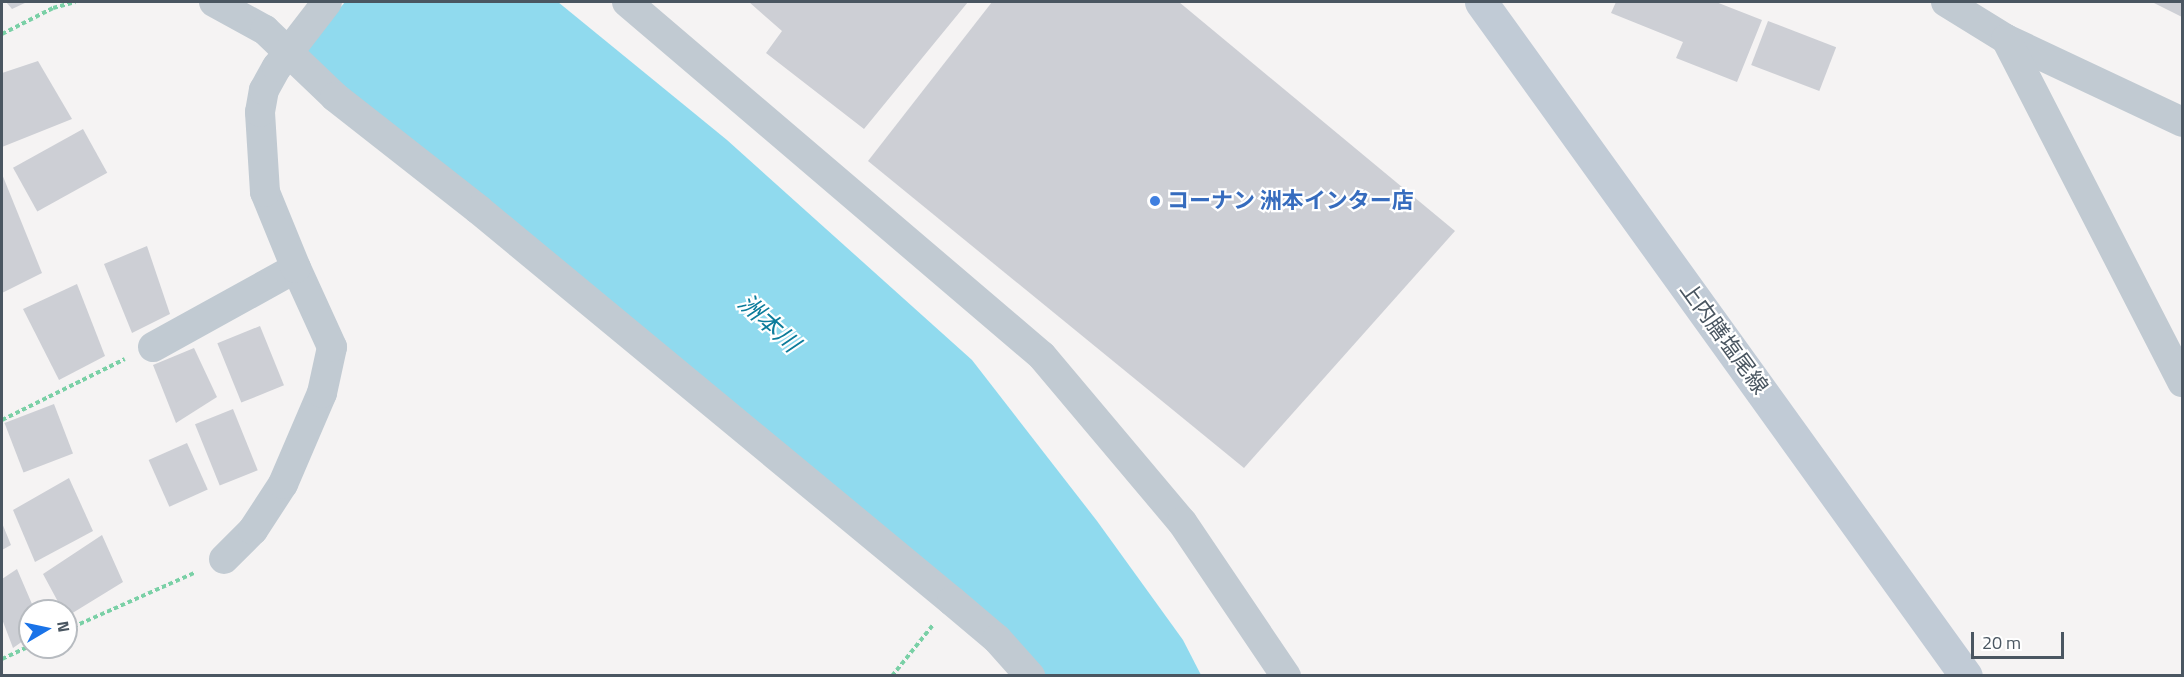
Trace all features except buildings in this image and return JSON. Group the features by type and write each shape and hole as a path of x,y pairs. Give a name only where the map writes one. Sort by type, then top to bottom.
{"main road":[{"name":"上内膳塩尾線","path":"1481,2 1966,675"}],"street":[{"path":"214,2 291,47 335,97 479,210 952,601 997,639 1030,675"},
{"path":"225,559 253,530 283,484 322,393 332,347 265,192 260,111 264,90 291,47 327,2"},
{"path":"627,2 1042,356 1182,522 1286,675"},
{"path":"1946,2 2006,39 2182,122"},
{"path":"2006,39 2182,382"},
{"path":"153,347 296,268"}],"path":[{"path":"2,33 53,8 75,2"},
{"path":"2,420 108,366 153,347"},
{"path":"78,625 225,559"},
{"path":"892,675 952,601"},
{"path":"2,659 18,652"}],"water":[{"name":"洲本川","path":"345,2 558,2 727,140 972,360 1097,521 1183,640 1201,675 1042,675 303,53"}],"place":[{"name":"コーナン 洲本インター店","path":"1155,201"}]}
